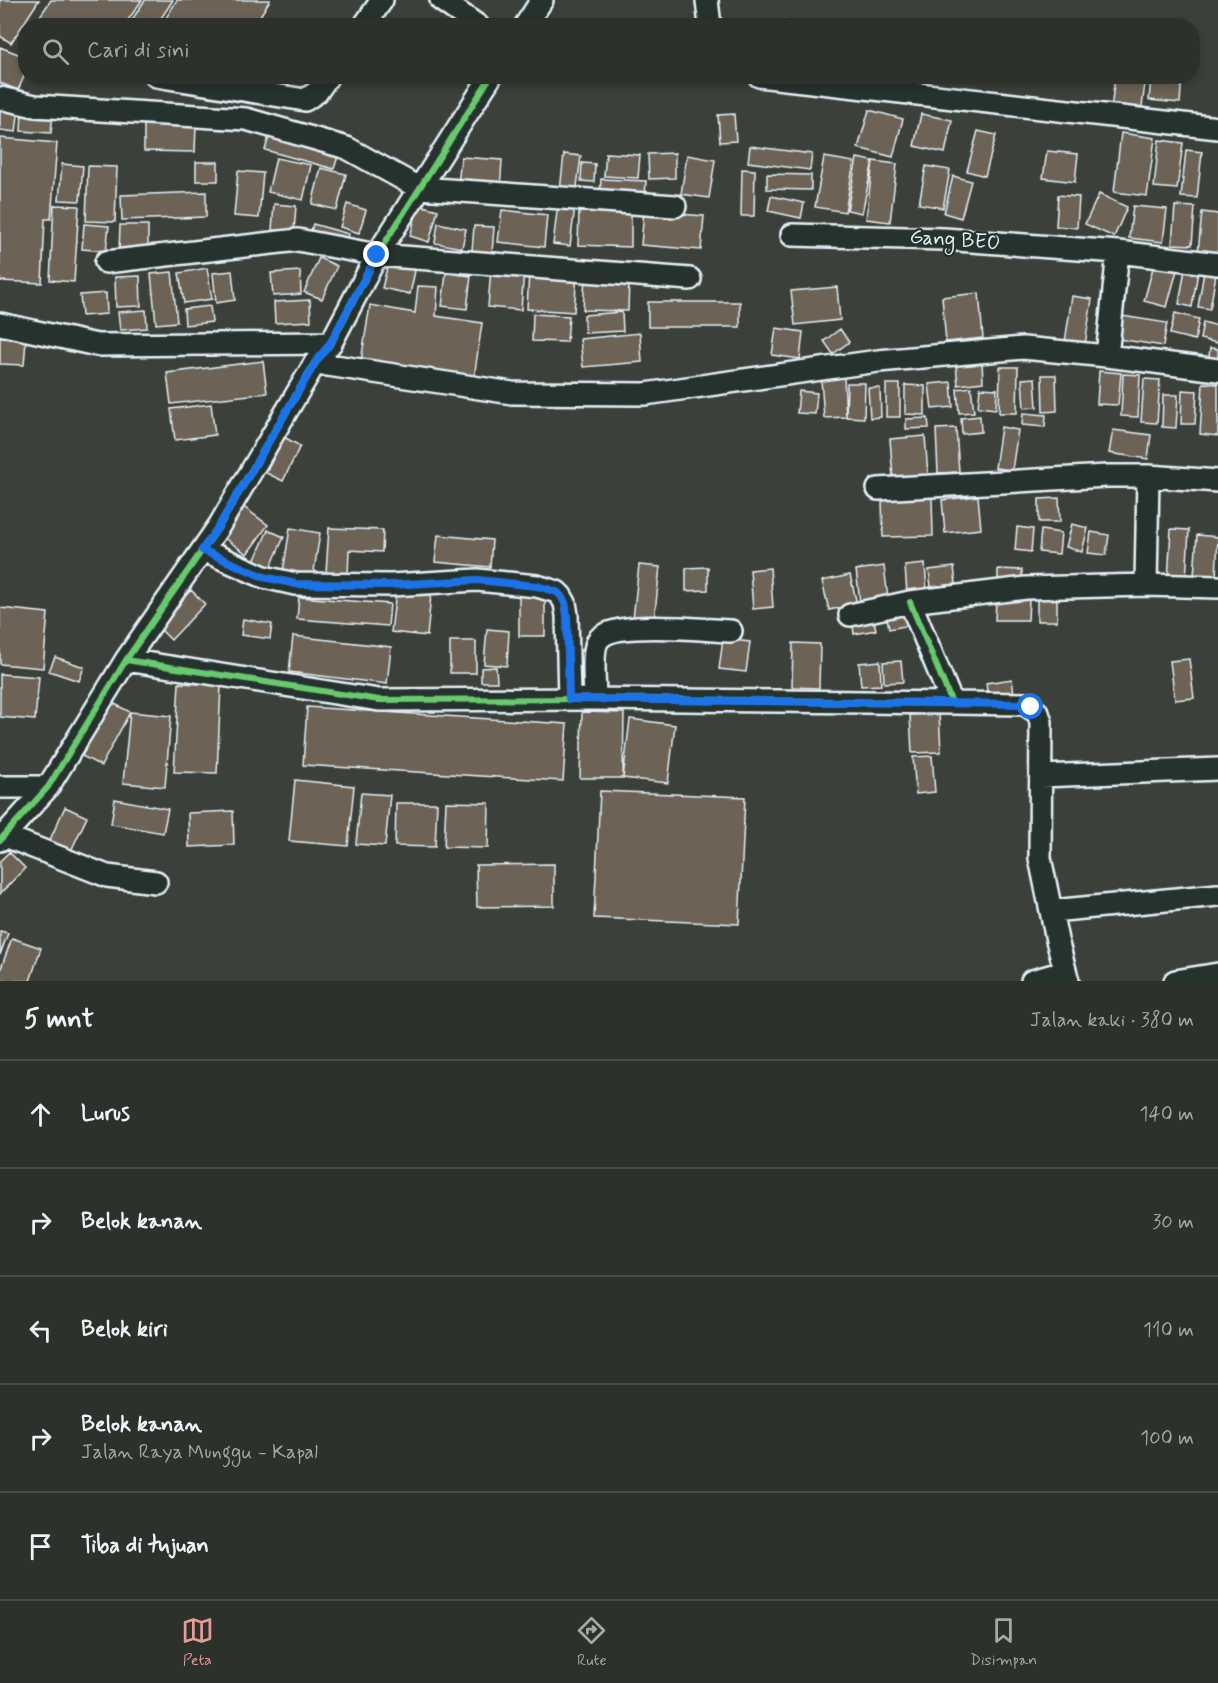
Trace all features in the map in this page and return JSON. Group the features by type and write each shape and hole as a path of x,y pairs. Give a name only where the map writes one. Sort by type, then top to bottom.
{"street":[{"path":"370,18 382,0"},
{"path":"441,0 467,18"},
{"path":"530,18 542,0"},
{"path":"707,0 709,18"},
{"path":"206,84 305,100 317,93 323,84"},
{"path":"156,882 107,876 2,838 48,787 126,660 219,526 315,363 331,342 377,255 486,84"},
{"path":"830,84 1218,128"},
{"path":"0,98 35,106 246,119 347,148 419,188 675,206"},
{"name":"Gang BEO","path":"792,235 944,239 1118,252 1218,264"},
{"path":"106,262 298,240 377,255 690,279"},
{"path":"1107,356 1118,252"},
{"path":"0,324 97,345 331,342"},
{"path":"315,363 512,393 645,394 878,361 1023,348 1218,370"},
{"path":"878,489 1107,476 1148,476 1218,481"},
{"path":"1146,585 1148,476"},
{"path":"202,550 264,577 296,584 391,585 477,580 537,586 557,592 565,603 567,615 569,699"},
{"path":"850,615 910,602 1026,588 1146,585 1218,587"},
{"path":"910,602 952,703"},
{"path":"595,699 595,646 599,638 612,630 646,627 731,631"},
{"path":"126,660 379,700 595,699 1025,704 1038,713 1041,722 1040,858 1066,976 1032,981"},
{"path":"1041,776 1218,769"},
{"path":"0,787 48,787"},
{"path":"1052,911 1218,895"},
{"path":"1175,981 1218,974"}],"building":[{"path":"0,0 39,0 27,18 18,18 18,32 11,43 0,36"},
{"path":"51,0 142,0 130,18 43,18 40,16"},
{"path":"145,0 173,0 161,18 133,18"},
{"path":"177,0 270,0 259,18 166,18"},
{"path":"0,47 18,54 18,84 21,84 18,90 0,83"},
{"path":"1114,84 1145,84 1141,114 1111,110"},
{"path":"1150,84 1181,84 1180,103 1149,100"},
{"path":"0,105 19,107 16,132 0,130"},
{"path":"869,110 903,119 893,157 858,148"},
{"path":"22,111 53,113 51,133 21,131"},
{"path":"734,114 736,141 720,142 718,115"},
{"path":"921,114 952,120 945,153 914,146"},
{"path":"144,124 196,125 195,152 144,151"},
{"path":"978,131 996,135 985,176 967,171"},
{"path":"270,133 339,153 334,169 265,150"},
{"path":"1121,133 1155,138 1147,196 1114,192"},
{"path":"0,138 57,143 51,219 45,219 42,283 0,281"},
{"path":"1159,140 1183,143 1177,189 1154,187"},
{"path":"750,146 812,154 810,170 748,162"},
{"path":"1186,150 1202,152 1197,198 1181,197"},
{"path":"1047,151 1078,154 1075,182 1043,178"},
{"path":"606,153 640,155 638,178 604,176"},
{"path":"675,153 675,178 649,179 648,154"},
{"path":"564,154 581,156 576,194 560,191"},
{"path":"687,155 715,160 709,198 681,194"},
{"path":"461,157 502,160 500,190 458,186"},
{"path":"824,157 854,162 845,212 815,207"},
{"path":"276,158 311,165 303,200 268,192"},
{"path":"857,158 873,161 862,213 847,210"},
{"path":"873,161 897,164 890,222 866,219"},
{"path":"196,162 218,162 218,181 196,181"},
{"path":"582,163 595,164 594,182 581,181"},
{"path":"62,164 83,166 80,201 59,200"},
{"path":"88,166 117,167 115,222 86,221"},
{"path":"926,166 950,170 943,208 919,204"},
{"path":"321,168 346,174 337,210 312,204"},
{"path":"742,169 755,170 754,216 741,216"},
{"path":"238,171 263,173 259,218 234,216"},
{"path":"767,174 811,175 811,190 767,189"},
{"path":"953,176 971,181 961,218 944,213"},
{"path":"601,179 646,181 645,198 600,196"},
{"path":"206,192 206,217 122,220 121,195"},
{"path":"1099,194 1127,207 1114,237 1085,224"},
{"path":"1058,195 1079,197 1077,228 1056,226"},
{"path":"771,196 804,203 801,218 768,211"},
{"path":"274,204 296,206 294,232 272,230"},
{"path":"347,204 366,210 359,233 340,227"},
{"path":"558,204 575,206 570,246 553,244"},
{"path":"54,205 79,206 74,282 50,280"},
{"path":"419,205 438,210 429,242 410,236"},
{"path":"1133,206 1167,209 1163,242 1129,238"},
{"path":"1175,206 1195,207 1192,245 1172,244"},
{"path":"502,210 547,215 544,247 498,242"},
{"path":"644,211 704,216 701,250 641,245"},
{"path":"579,212 631,213 631,247 578,245"},
{"path":"1202,212 1218,214 1218,255 1198,253"},
{"path":"438,223 466,229 462,248 435,243"},
{"path":"84,224 109,226 106,251 82,249"},
{"path":"313,224 349,234 345,248 309,238"},
{"path":"120,225 148,225 148,252 119,252"},
{"path":"474,226 494,227 492,253 472,251"},
{"path":"319,258 337,266 322,299 304,292"},
{"path":"389,260 416,266 410,294 382,288"},
{"path":"1154,264 1177,270 1167,307 1144,301"},
{"path":"207,268 212,299 184,303 179,273"},
{"path":"491,268 524,270 521,310 488,307"},
{"path":"1185,269 1198,272 1192,307 1179,304"},
{"path":"232,271 235,300 216,303 213,273"},
{"path":"300,271 301,294 273,296 271,273"},
{"path":"529,271 577,274 574,312 527,309"},
{"path":"172,272 177,322 156,324 151,274"},
{"path":"1204,272 1216,274 1210,309 1198,307"},
{"path":"446,273 471,276 467,309 442,306"},
{"path":"140,276 141,306 116,307 115,277"},
{"path":"585,276 629,277 628,311 583,310"},
{"path":"418,286 438,287 436,316 482,323 474,378 361,361 370,305 415,313"},
{"path":"837,287 840,320 795,325 791,291"},
{"path":"106,293 107,314 82,316 80,295"},
{"path":"979,293 983,338 946,342 942,297"},
{"path":"1072,296 1092,299 1085,345 1065,342"},
{"path":"310,300 311,321 275,323 274,302"},
{"path":"648,302 740,302 740,327 648,327"},
{"path":"210,306 212,322 185,325 184,309"},
{"path":"146,310 147,328 120,330 118,312"},
{"path":"622,312 623,331 585,333 584,315"},
{"path":"1175,313 1199,319 1195,340 1170,334"},
{"path":"533,314 569,316 567,342 532,341"},
{"path":"1122,316 1167,323 1163,346 1118,339"},
{"path":"1203,322 1218,326 1218,343 1200,339"},
{"path":"776,328 803,332 800,359 772,355"},
{"path":"840,329 849,342 833,354 824,341"},
{"path":"640,333 642,362 583,367 580,339"},
{"path":"0,338 26,340 24,365 0,364"},
{"path":"1210,348 1218,349 1218,366 1208,365"},
{"path":"263,361 267,393 171,404 167,373"},
{"path":"982,362 983,382 958,385 956,365"},
{"path":"1000,367 1018,367 1017,413 999,413"},
{"path":"1099,371 1121,373 1118,405 1097,404"},
{"path":"1123,374 1140,375 1138,417 1121,416"},
{"path":"1042,375 1056,375 1057,411 1043,412"},
{"path":"844,377 846,417 824,418 821,379"},
{"path":"1035,378 1037,407 1024,408 1022,379"},
{"path":"1144,379 1160,380 1157,423 1141,422"},
{"path":"951,382 953,407 932,409 929,384"},
{"path":"847,383 865,383 864,418 846,417"},
{"path":"1203,383 1218,384 1218,436 1200,434"},
{"path":"886,384 900,384 900,417 886,417"},
{"path":"905,385 925,386 925,415 905,414"},
{"path":"971,387 974,412 959,413 957,389"},
{"path":"868,388 880,388 881,417 870,418"},
{"path":"980,388 997,389 996,409 978,407"},
{"path":"1182,390 1197,391 1195,424 1181,424"},
{"path":"799,391 817,393 815,414 797,413"},
{"path":"1163,395 1178,395 1176,428 1162,427"},
{"path":"211,404 215,435 175,440 171,409"},
{"path":"1023,413 1046,415 1045,427 1022,425"},
{"path":"980,416 981,432 962,434 961,418"},
{"path":"928,418 929,428 906,429 906,419"},
{"path":"1001,427 1018,430 1012,470 995,468"},
{"path":"956,428 959,472 938,473 936,429"},
{"path":"1113,430 1151,435 1148,459 1109,453"},
{"path":"925,436 928,475 893,478 890,439"},
{"path":"284,437 300,446 283,481 266,473"},
{"path":"978,496 981,529 945,533 942,500"},
{"path":"932,498 933,536 883,537 882,499"},
{"path":"1059,498 1060,522 1039,522 1039,499"},
{"path":"241,505 268,525 247,554 220,535"},
{"path":"1072,524 1088,528 1082,552 1066,547"},
{"path":"1017,527 1033,529 1031,552 1015,550"},
{"path":"290,528 320,533 313,577 283,572"},
{"path":"329,528 383,530 382,552 349,550 348,575 326,573"},
{"path":"1171,529 1189,530 1186,580 1168,580"},
{"path":"268,530 284,537 268,573 252,566"},
{"path":"1041,530 1061,533 1059,554 1039,552"},
{"path":"1091,532 1109,535 1106,555 1088,553"},
{"path":"438,535 492,540 490,567 435,562"},
{"path":"1197,535 1218,537 1216,577 1194,576"},
{"path":"925,564 927,592 907,594 905,566"},
{"path":"639,565 660,567 654,621 633,619"},
{"path":"884,566 888,598 860,602 856,570"},
{"path":"708,567 708,590 686,591 686,568"},
{"path":"954,567 956,584 931,587 929,570"},
{"path":"770,568 773,607 753,609 750,570"},
{"path":"998,569 1022,570 1022,583 998,583"},
{"path":"850,575 857,604 829,610 822,581"},
{"path":"191,590 205,604 171,640 157,626"},
{"path":"396,591 431,595 427,636 391,632"},
{"path":"519,595 545,595 545,636 519,636"},
{"path":"299,597 390,604 388,626 297,619"},
{"path":"996,599 1029,599 1028,620 995,620"},
{"path":"1037,599 1057,599 1057,621 1037,621"},
{"path":"0,608 48,613 43,668 0,664"},
{"path":"908,608 911,625 889,629 886,611"},
{"path":"873,616 876,630 854,634 852,620"},
{"path":"243,619 272,624 270,639 241,635"},
{"path":"487,629 509,631 507,666 484,664"},
{"path":"293,636 391,647 387,684 289,672"},
{"path":"723,639 750,642 746,672 719,669"},
{"path":"450,641 476,641 476,673 450,673"},
{"path":"793,643 820,644 819,688 792,687"},
{"path":"55,657 84,667 79,681 49,671"},
{"path":"1189,659 1194,698 1175,700 1170,661"},
{"path":"880,661 881,685 861,686 859,663"},
{"path":"901,661 903,682 884,683 883,662"},
{"path":"496,667 497,682 481,682 481,668"},
{"path":"0,674 39,677 35,720 0,717"},
{"path":"1012,679 1014,694 988,698 986,683"},
{"path":"179,683 221,685 217,773 174,772"},
{"path":"111,702 130,712 101,766 82,756"},
{"path":"307,707 567,724 563,781 303,765"},
{"path":"130,712 171,716 165,787 123,783"},
{"path":"582,712 624,713 623,778 580,778"},
{"path":"939,713 941,752 912,753 910,715"},
{"path":"630,719 675,725 668,783 623,778"},
{"path":"932,756 935,792 916,794 913,757"},
{"path":"295,780 354,786 348,846 289,841"},
{"path":"600,791 745,797 739,924 594,918"},
{"path":"361,793 390,795 385,846 356,844"},
{"path":"115,799 168,809 163,833 111,824"},
{"path":"446,802 489,803 488,848 444,847"},
{"path":"396,803 437,803 435,847 395,846"},
{"path":"65,807 87,817 69,855 48,844"},
{"path":"233,811 234,845 189,847 188,813"},
{"path":"9,852 25,868 0,894 0,861"},
{"path":"554,864 554,906 477,907 476,865"},
{"path":"0,931 8,933 0,955"},
{"path":"12,938 41,948 30,981 0,981 0,971"}],"cycle path":[{"path":"0,840 48,787 126,660 219,526 315,363 331,343 377,255 486,84"},
{"path":"126,660 379,700 595,699 952,703 910,602"}],"route":[{"path":"377,255 331,342 315,363 219,526 202,550 264,577 296,584 391,585 477,580 537,586 557,592 565,603 567,615 569,699 1025,704 1031,707"}]}
